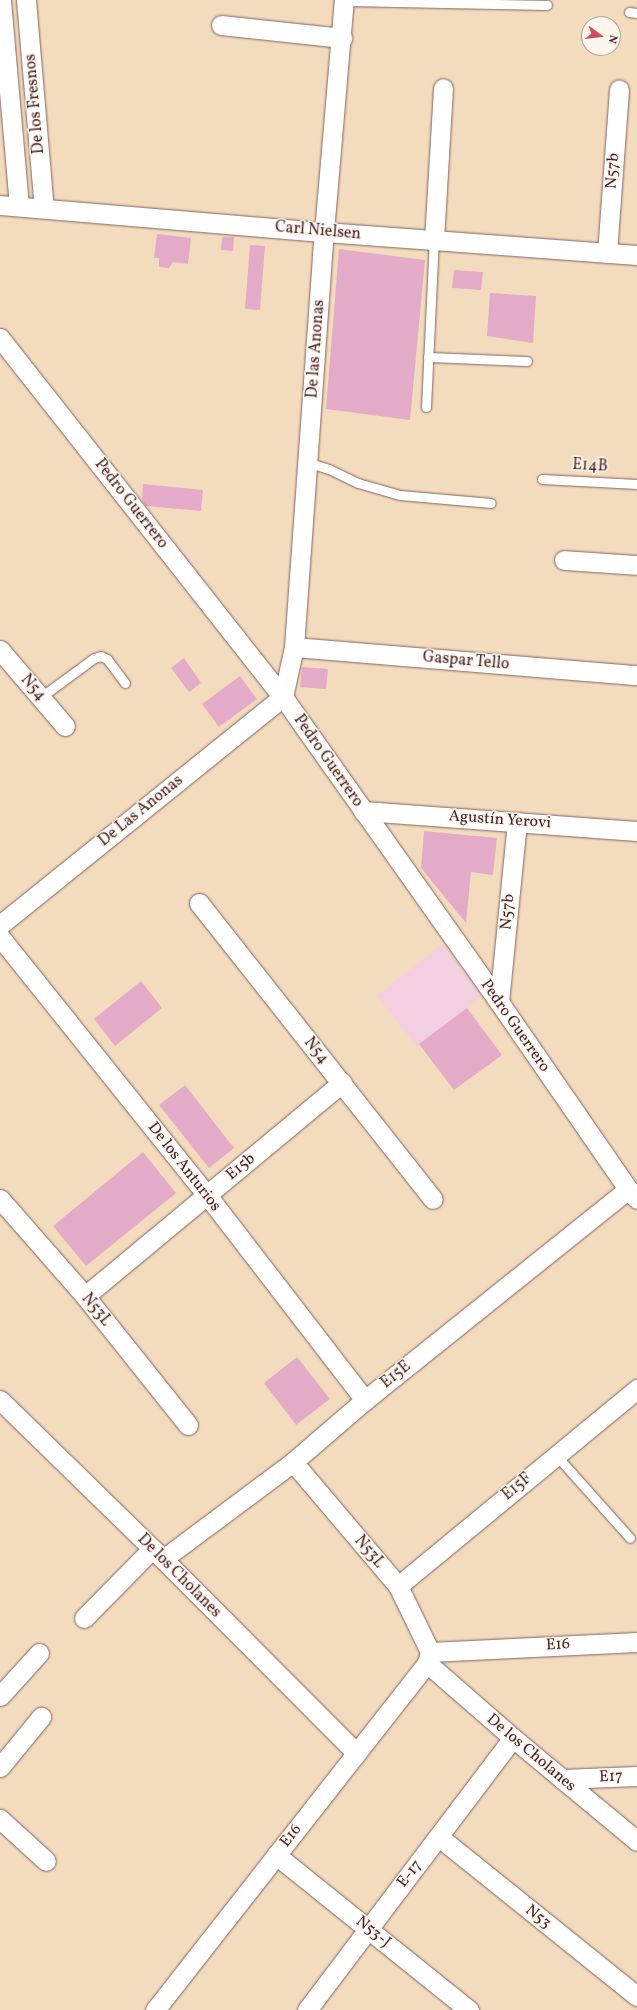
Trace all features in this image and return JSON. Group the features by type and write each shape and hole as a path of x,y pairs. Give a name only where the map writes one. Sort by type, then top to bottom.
{"street":[{"name":"De los Fresnos","path":"1,0 4,76 19,206"},
{"name":"De los Fresnos","path":"26,0 44,208"},
{"name":"De las Anonas","path":"283,697 294,647 324,232 342,38 344,0"},
{"path":"221,25 342,38"},
{"path":"434,240 443,88"},
{"name":"N57b","path":"607,253 619,89"},
{"name":"Carl Nielsen","path":"0,205 324,232 637,255"},
{"name":"Pedro Guerrero","path":"0,338 283,697 499,1002 632,1194"},
{"path":"564,560 637,565"},
{"name":"Gaspar Tello","path":"294,647 637,675"},
{"name":"N54","path":"0,650 65,726"},
{"name":"De Las Anonas","path":"0,925 283,697"},
{"name":"Agustín Yerovi","path":"363,811 637,831"},
{"name":"N57b","path":"499,1002 517,822"},
{"name":"N54","path":"199,903 433,1199"},
{"name":"De los Anturios","path":"0,937 207,1195 365,1400"},
{"name":"E15b","path":"85,1296 342,1083"},
{"name":"E15E","path":"84,1618 158,1554 293,1462 365,1400 632,1194"},
{"name":"N53L","path":"0,1199 85,1296 188,1425"},
{"name":"E15F","path":"398,1586 637,1388"},
{"name":"De los Cholanes","path":"2,1406 158,1554 356,1753"},
{"name":"N53L","path":"293,1462 398,1586 429,1658"},
{"name":"E16","path":"155,2010 429,1658 637,1642"},
{"path":"0,1696 39,1653"},
{"name":"De los Cholanes","path":"429,1658 512,1738 637,1841"},
{"path":"0,1767 41,1717"},
{"name":"E-17","path":"307,2010 368,1928 439,1837 512,1738"},
{"name":"E17","path":"562,1780 637,1776"},
{"path":"0,1819 46,1861"},
{"name":"N53","path":"439,1837 637,1996"},
{"name":"N53-J","path":"276,1855 470,2010"}],"lane":[{"path":"344,0 547,5"},
{"path":"426,407 434,240"},
{"path":"428,356 527,361"},
{"path":"308,462 330,469 358,483 400,495 491,503"},
{"name":"E14B","path":"542,479 637,484"},
{"path":"41,697 94,658 101,656 108,659 125,683"},
{"path":"556,1455 630,1538"}],"shaded area":[{"path":"442,944 482,996 417,1047 377,996"}],"building":[{"path":"157,234 191,238 188,264 173,262 169,268 159,267 159,258 154,258"},
{"path":"222,237 234,237 233,251 221,250"},
{"path":"250,245 265,246 260,310 245,309"},
{"path":"339,249 425,260 410,420 326,409"},
{"path":"454,270 483,272 481,290 452,288"},
{"path":"490,293 536,296 533,343 487,336"},
{"path":"143,484 203,490 201,511 146,506 142,500"},
{"path":"184,658 201,683 189,692 171,668"},
{"path":"302,667 328,669 326,689 300,687"},
{"path":"240,676 257,699 219,727 202,704"},
{"path":"424,831 497,838 493,875 471,872 466,923 421,868"},
{"path":"141,981 162,1008 115,1046 94,1019"},
{"path":"467,1008 502,1055 454,1090 419,1044"},
{"path":"185,1085 234,1148 209,1168 159,1105"},
{"path":"143,1152 176,1193 86,1266 53,1226"},
{"path":"297,1357 330,1399 296,1425 264,1383"}]}
